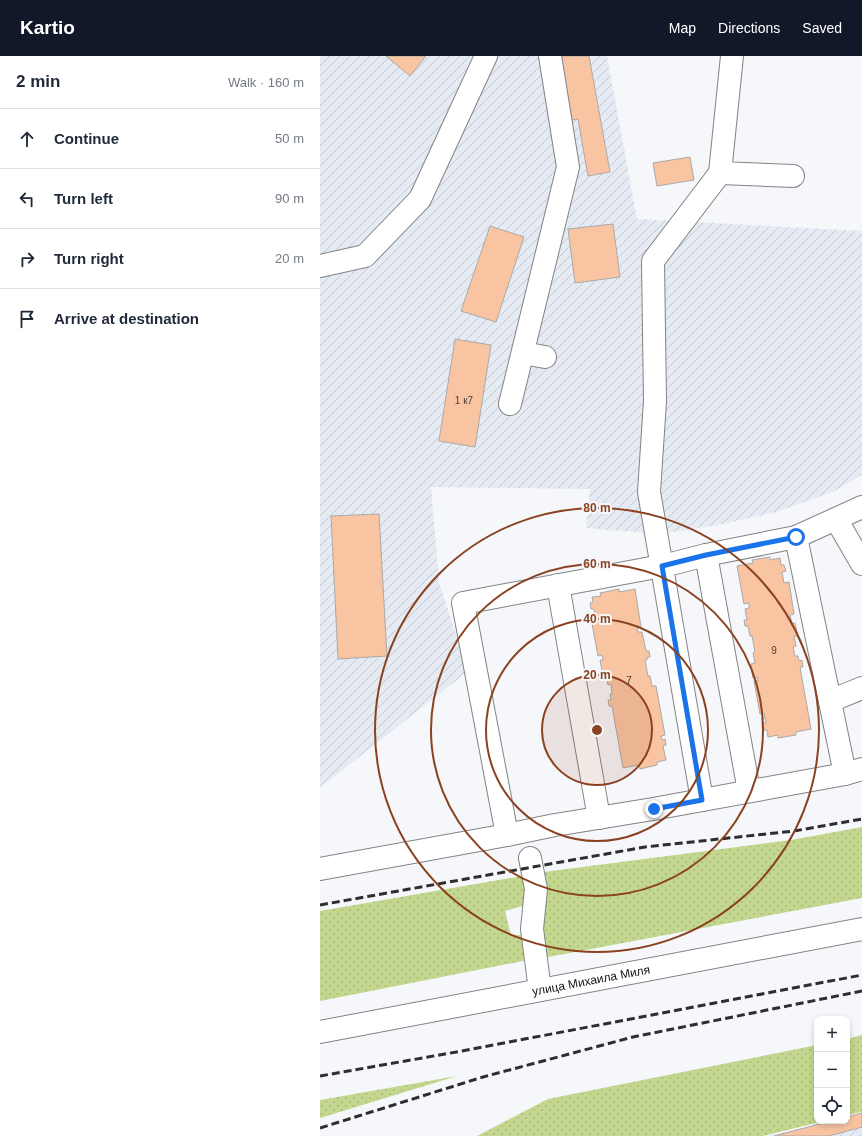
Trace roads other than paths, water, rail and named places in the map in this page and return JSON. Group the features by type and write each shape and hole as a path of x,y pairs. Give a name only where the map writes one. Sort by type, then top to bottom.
{"main road":[{"path":"320,266 365,256 420,199 486,56"},
{"path":"510,404 568,167 550,56"},
{"path":"702,800 649,492 654,401 653,261 720,173 732,56"},
{"path":"720,173 793,176"},
{"path":"523,353 545,357"},
{"path":"507,835 463,603 662,566 706,555 796,537 862,508"},
{"path":"836,519 862,564"},
{"path":"320,868 702,800 854,771 830,701 796,537"},
{"path":"706,555 749,791"},
{"path":"558,585 599,818"},
{"path":"830,701 862,688"},
{"path":"530,858 536,889 532,929 540,990"},
{"name":"улица Михаила Миля","path":"320,1032 862,929"}],"railway":[{"path":"320,905 645,847 794,831 862,819"},
{"path":"320,1076 462,1051 862,975"},
{"path":"320,1128 483,1077 633,1037 862,991"}]}
